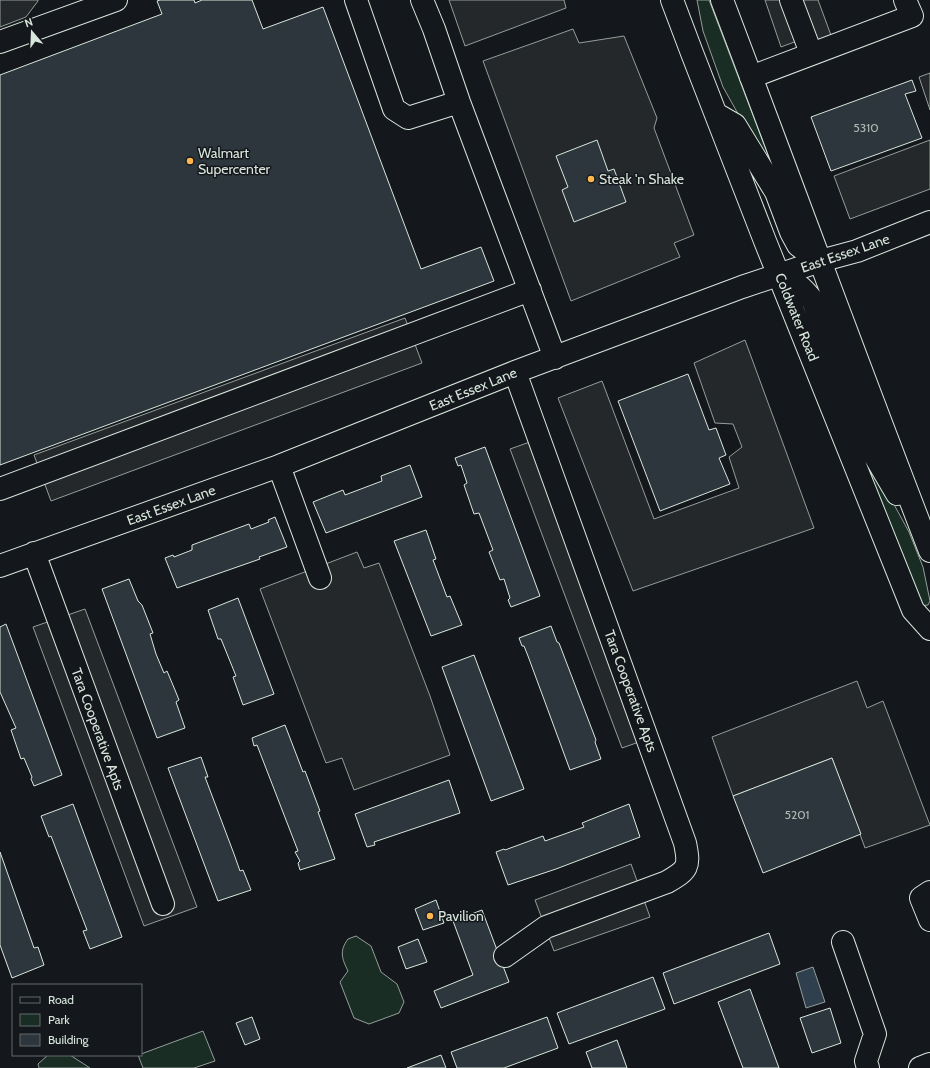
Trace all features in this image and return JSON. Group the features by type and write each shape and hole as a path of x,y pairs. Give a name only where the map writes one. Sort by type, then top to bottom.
{"main road":[{"path":"0,42 116,0"},
{"path":"356,0 394,109 408,118 459,102"},
{"path":"422,0 555,358"},
{"name":"Coldwater Road","path":"672,0 913,610 930,629"},
{"path":"722,0 930,551"},
{"path":"791,0 811,53"},
{"path":"751,77 912,16 905,0"},
{"path":"716,114 735,125 776,192 791,232 798,245 820,261"},
{"name":"East Essex Lane","path":"17,560 279,466 515,372 780,275 820,261 857,251 930,222"},
{"path":"780,275 793,280 813,301 863,436 902,502 915,511"},
{"path":"0,489 530,290"},
{"name":"Tara Cooperative Apts","path":"505,956 546,927 668,882 682,872 687,866 688,855 685,843 515,372"},
{"path":"279,466 320,578"},
{"name":"Tara Cooperative Apts","path":"17,560 163,904"},
{"path":"930,892 921,898 930,920"},
{"path":"843,942 875,1034 866,1061 868,1068"},
{"path":"920,1068 930,1064"}],"green space":[{"path":"697,0 709,0 773,168 769,169 723,87 703,31"},
{"path":"867,455 909,532 923,567 930,601 928,605 921,606 864,457"},
{"path":"356,936 371,946 381,972 397,984 404,1002 399,1013 369,1024 354,1018 340,982 348,971 342,955 343,947 348,939"},
{"path":"203,1031 215,1061 194,1068 143,1068 138,1056 142,1056 142,1054"},
{"path":"47,1056 72,1056 90,1068 39,1068 38,1064"}],"shaded area":[{"path":"0,0 38,1 26,17 0,27"},
{"path":"449,0 564,0 566,8 465,46"},
{"path":"765,0 818,0 832,38 814,44 797,41 781,47"},
{"path":"573,29 579,43 624,36 657,118 654,128 694,235 674,243 680,257 571,301 483,61"},
{"path":"930,73 930,110 919,77"},
{"path":"930,140 930,189 850,219 834,176"},
{"path":"405,318 422,363 51,501 34,455"},
{"path":"745,340 814,528 633,591 558,398 602,381 654,519 739,488 729,457 742,447 733,424 715,423 694,363"},
{"path":"544,437 656,736 622,748 510,449"},
{"path":"357,552 364,568 379,563 430,696 450,755 354,790 342,758 326,763 260,589"},
{"path":"85,609 197,907 144,926 33,627"},
{"path":"857,681 867,708 883,701 930,825 865,848 832,758 733,796 712,737"},
{"path":"631,864 650,917 554,951 535,900"}],"water":[{"path":"813,967 825,1002 806,1008 796,973"}],"building":[{"name":"Walmart Supercenter","path":"194,0 195,3 202,0 252,0 263,29 323,7 421,269 481,247 494,281 0,465 0,75 162,14 157,1"},
{"path":"912,80 916,91 905,94 922,138 831,171 811,117"},
{"name":"Steak 'n Shake","path":"597,140 608,171 614,169 626,202 574,222 562,190 568,187 556,156"},
{"path":"688,374 709,430 716,428 726,455 719,458 730,484 660,511 618,401"},
{"path":"485,447 540,596 511,607 508,600 510,598 504,579 500,580 489,552 493,550 479,513 474,514 464,485 467,483 461,465 458,466 455,458"},
{"path":"410,465 422,497 326,533 313,502 343,490 345,495 382,481 381,476"},
{"path":"275,517 287,547 259,557 260,559 177,588 165,558 173,555 174,557 192,550 192,545 249,524 251,529 269,522 268,520"},
{"path":"426,530 436,559 433,560 447,597 450,596 462,625 431,636 394,541"},
{"path":"129,579 138,601 142,605 153,633 150,634 156,654 164,673 167,671 179,700 176,702 185,728 157,738 102,589"},
{"path":"238,598 274,694 243,705 233,677 236,676 221,639 218,639 208,610"},
{"path":"6,624 62,775 34,786 24,758 21,759 11,730 16,728 0,692 0,627"},
{"path":"551,626 596,740 595,742 601,759 570,770 528,656 519,638"},
{"path":"474,655 524,789 491,801 442,667"},
{"path":"285,725 320,811 318,812 335,859 300,870 298,863 300,861 295,852 298,851 257,745 254,746 252,738"},
{"path":"201,757 208,777 205,777 240,871 243,870 251,890 218,901 168,768"},
{"path":"832,758 861,834 763,873 733,796"},
{"path":"449,780 460,813 374,842 375,845 367,847 355,814"},
{"path":"73,804 122,937 90,949 83,931 87,930 51,836 49,837 41,816"},
{"path":"629,804 640,837 556,869 508,885 496,852 543,836 545,841 584,827 582,823"},
{"path":"0,852 34,948 38,947 44,965 12,978 0,945"},
{"name":"Pavilion","path":"436,900 444,923 423,930 415,909"},
{"path":"482,910 509,982 441,1008 434,991 473,975 453,921"},
{"path":"769,933 780,964 674,1004 663,973"},
{"name":"Pavilion","path":"418,939 427,962 406,969 398,947"},
{"path":"653,977 665,1009 569,1044 557,1013"},
{"path":"750,989 779,1068 743,1068 718,1002"},
{"path":"830,1008 841,1043 812,1053 800,1018"},
{"path":"252,1017 260,1039 245,1045 236,1023"},
{"path":"547,1017 558,1048 504,1068 457,1068 451,1052"},
{"path":"617,1040 627,1068 592,1068 586,1052"},
{"path":"441,1055 446,1068 407,1068"}],"place":[{"name":"Walmart Supercenter","path":"190,161"},
{"name":"Steak 'n Shake","path":"591,179"},
{"name":"Pavilion","path":"430,916"}]}
